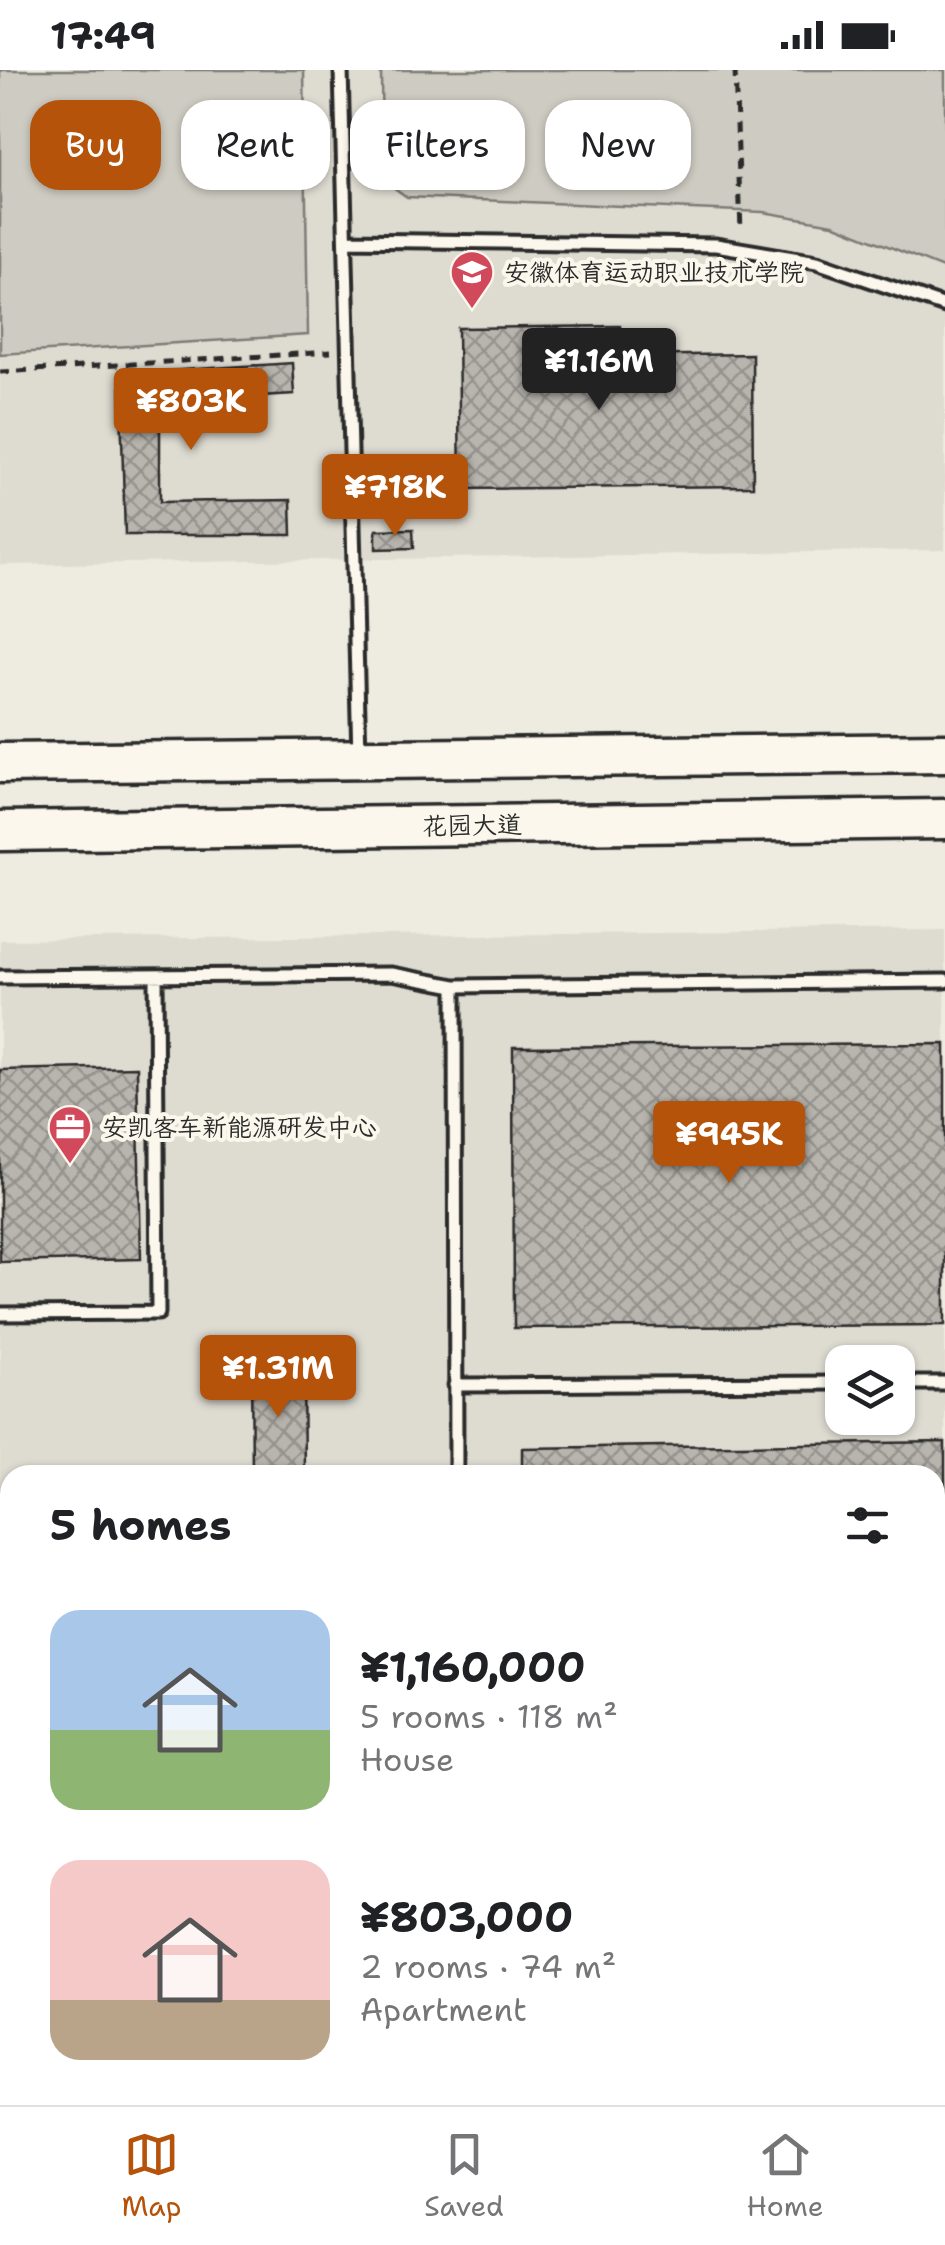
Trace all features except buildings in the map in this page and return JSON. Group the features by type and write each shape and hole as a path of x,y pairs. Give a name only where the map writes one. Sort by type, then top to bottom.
{"main road":[{"path":"0,763 945,753"},
{"name":"花园大道","path":"0,831 945,819"}],"lane":[{"path":"341,70 359,760"},
{"path":"346,240 742,249 817,262 945,306"},
{"path":"0,977 391,974 455,986 945,981"},
{"path":"0,1314 158,1313 156,976"},
{"path":"455,986 456,1465"},
{"path":"915,1383 945,1382"},
{"path":"455,1385 825,1383"}],"path":[{"path":"735,70 742,249"},
{"path":"0,372 350,351"}],"shaded area":[{"name":"安徽体育运动职业技术学院","path":"0,70 945,70 945,550 0,565"},
{"path":"0,70 304,70 304,100 181,100 181,190 306,190 308,335 0,354"},
{"path":"381,70 945,70 945,269 833,224 763,212 407,197 397,190 525,190 525,100 381,100"},
{"path":"945,930 945,1465 0,1465 0,940"}],"place":[{"name":"安徽体育运动职业技术学院","path":"472,310"},
{"name":"安凯客车新能源研发中心","path":"70,1165"}]}
